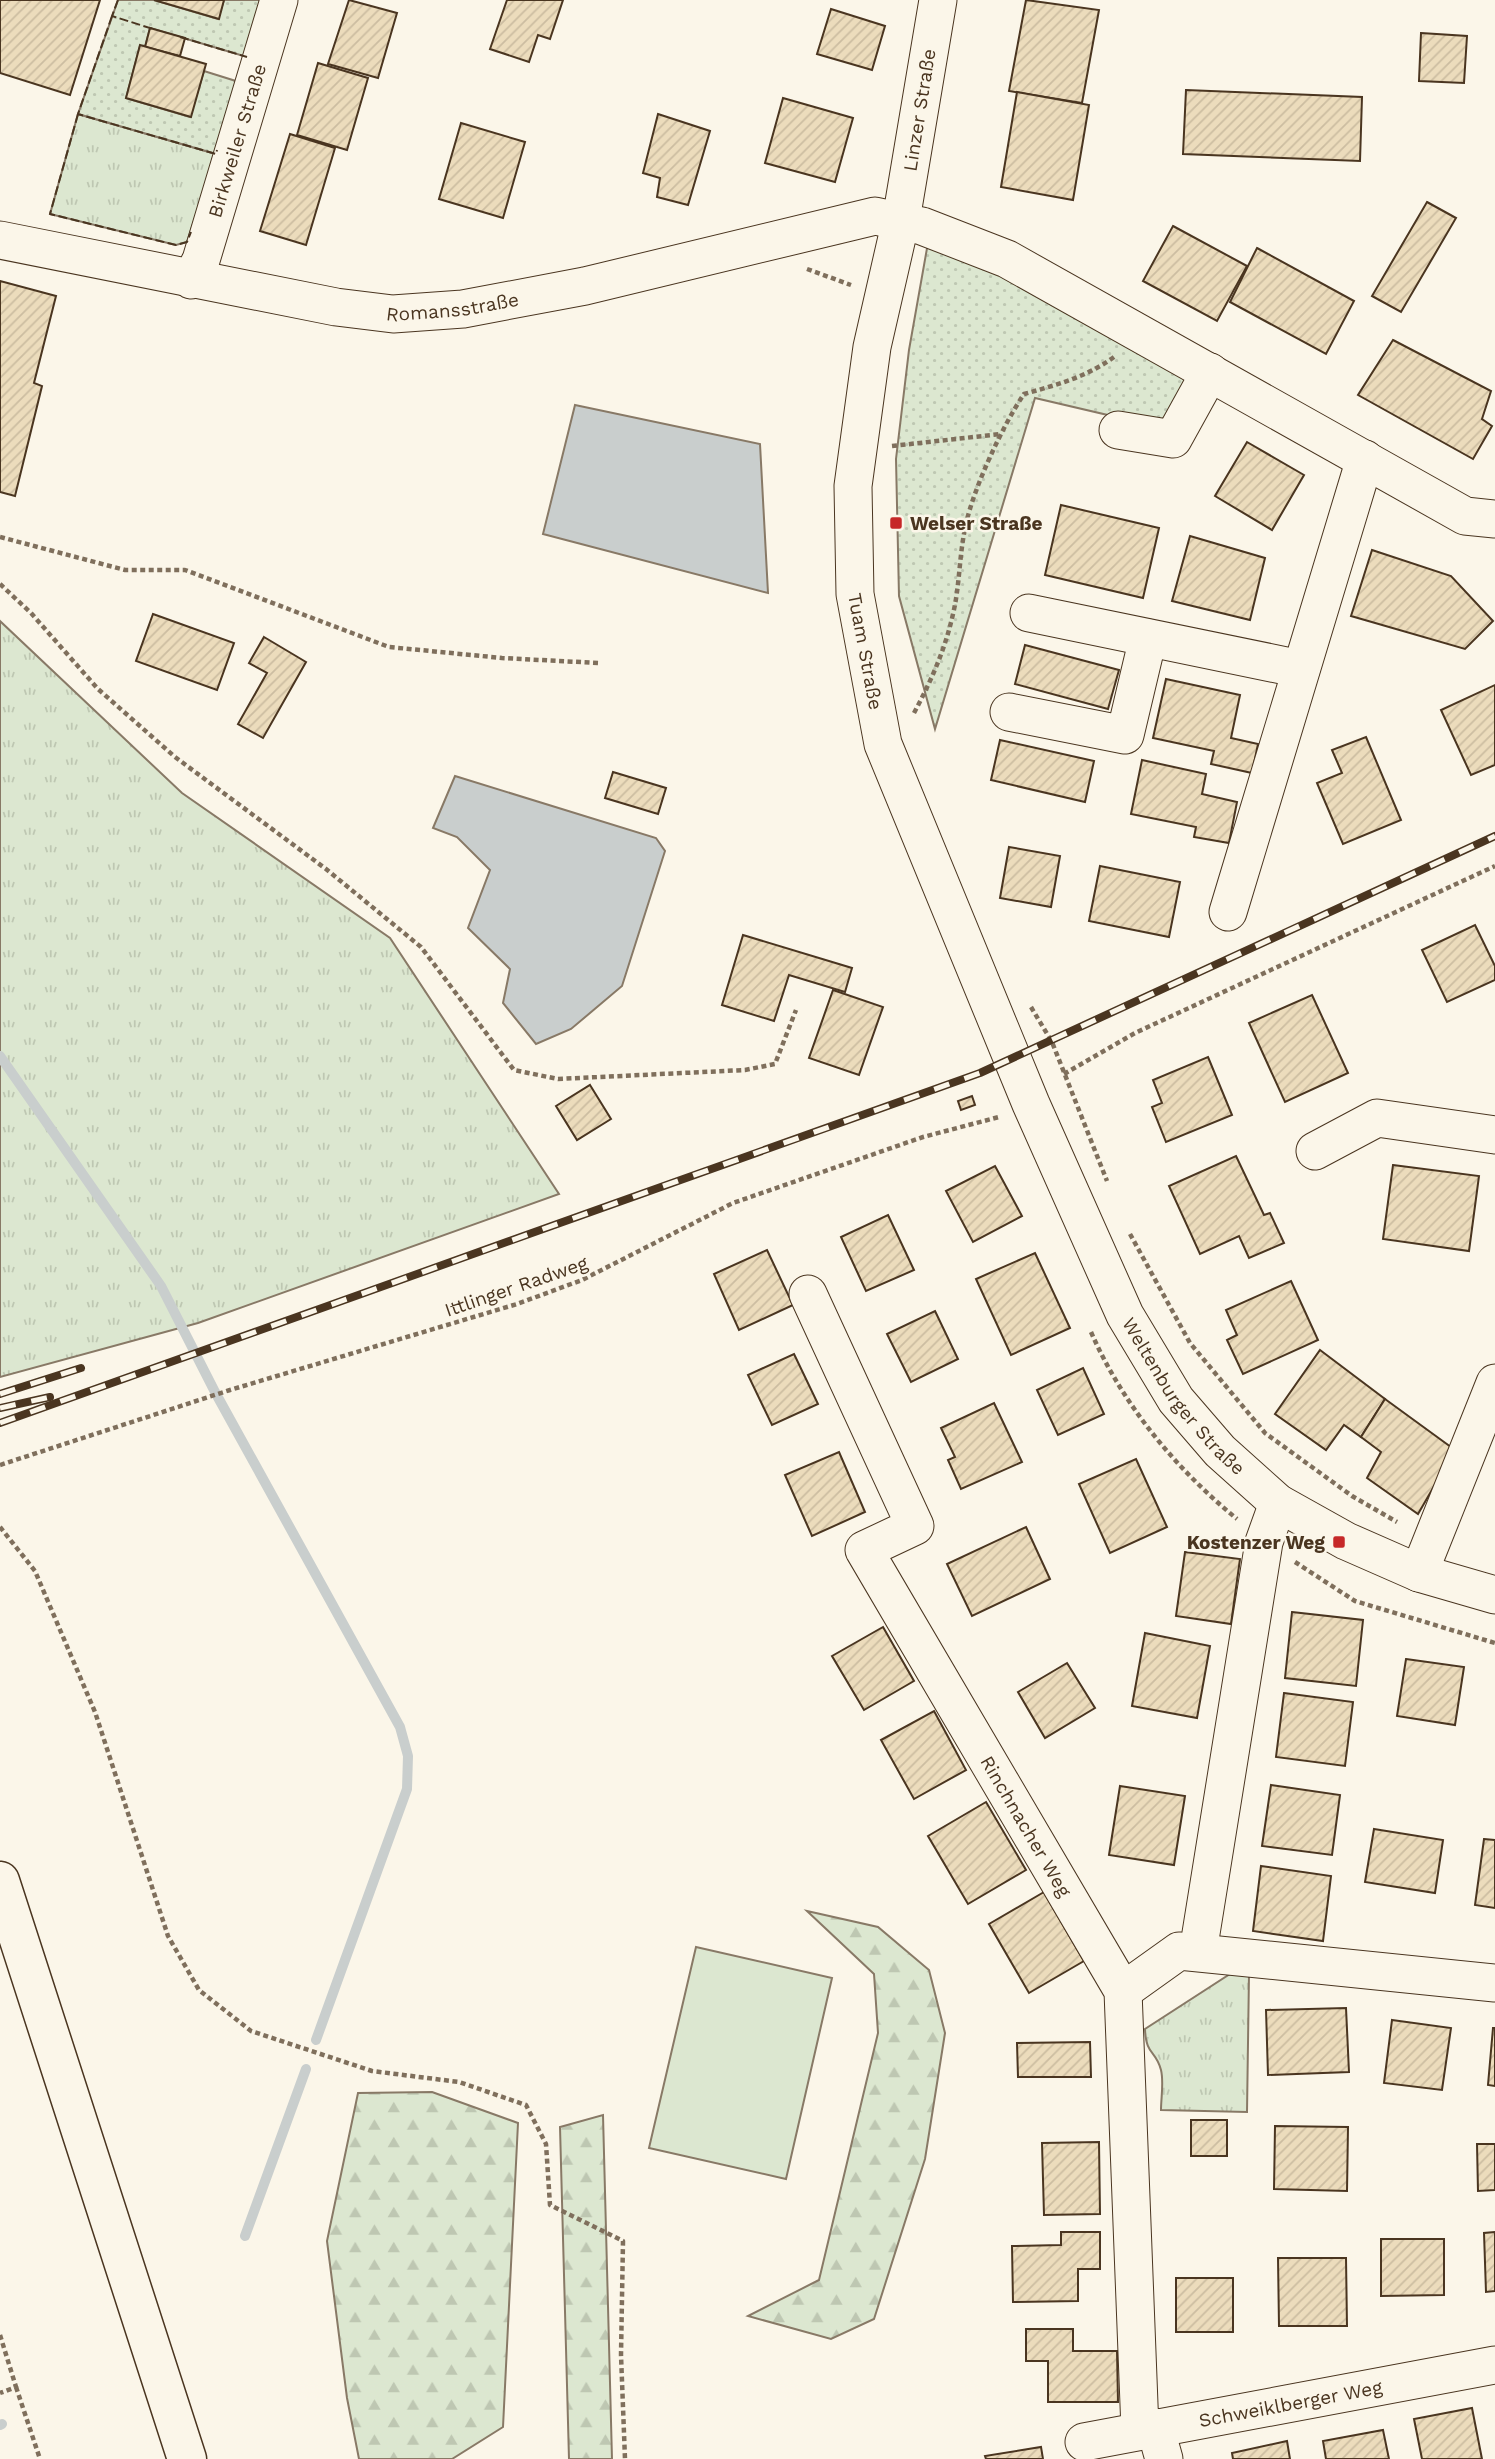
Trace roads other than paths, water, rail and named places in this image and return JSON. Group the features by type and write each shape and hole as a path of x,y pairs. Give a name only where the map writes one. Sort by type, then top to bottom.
{"highway":[{"path":"0,1881 187,2459"}],"street":[{"name":"Birkweiler Straße","path":"191,279 201,260 279,0"},
{"name":"Linzer Straße","path":"901,220 938,0"},
{"name":"Romansstraße","path":"0,240 336,307 382,313 463,309 585,286 875,216 901,220"},
{"path":"901,220 1007,259 1465,516 1495,519"},
{"name":"Tuam Straße","path":"901,220 872,347 853,486 855,594 883,744 1012,1059"},
{"path":"1118,430 1173,439 1210,372"},
{"path":"1228,912 1365,459"},
{"path":"1029,613 1301,669"},
{"path":"1009,712 1125,735 1148,638"},
{"name":"Weltenburger Straße","path":"1012,1059 1125,1315 1175,1400 1220,1451 1278,1503 1346,1541 1426,1558 1495,1595"},
{"path":"1315,1151 1377,1118 1495,1135"},
{"name":"Rinchnacher Weg","path":"808,1294 915,1525 864,1550 1123,1991 1153,2439"},
{"path":"1426,1558 1494,1383"},
{"path":"1198,1952 1264,1542 1278,1503"},
{"path":"1123,1991 1179,1951 1495,1983"},
{"name":"Schweiklberger Weg","path":"1084,2442 1153,2439 1495,2365"}],"waterway":[{"path":"0,1056 161,1286 215,1392 400,1727 408,1756 407,1789 316,2040"},
{"path":"245,2236 306,2069"}],"railway":[{"path":"0,1423 980,1073 1495,836"},
{"path":"0,1394 81,1368"},
{"path":"0,1408 50,1397"}],"place":[{"name":"Welser Straße","path":"896,523"},
{"name":"Kostenzer Weg","path":"1339,1542"}]}
